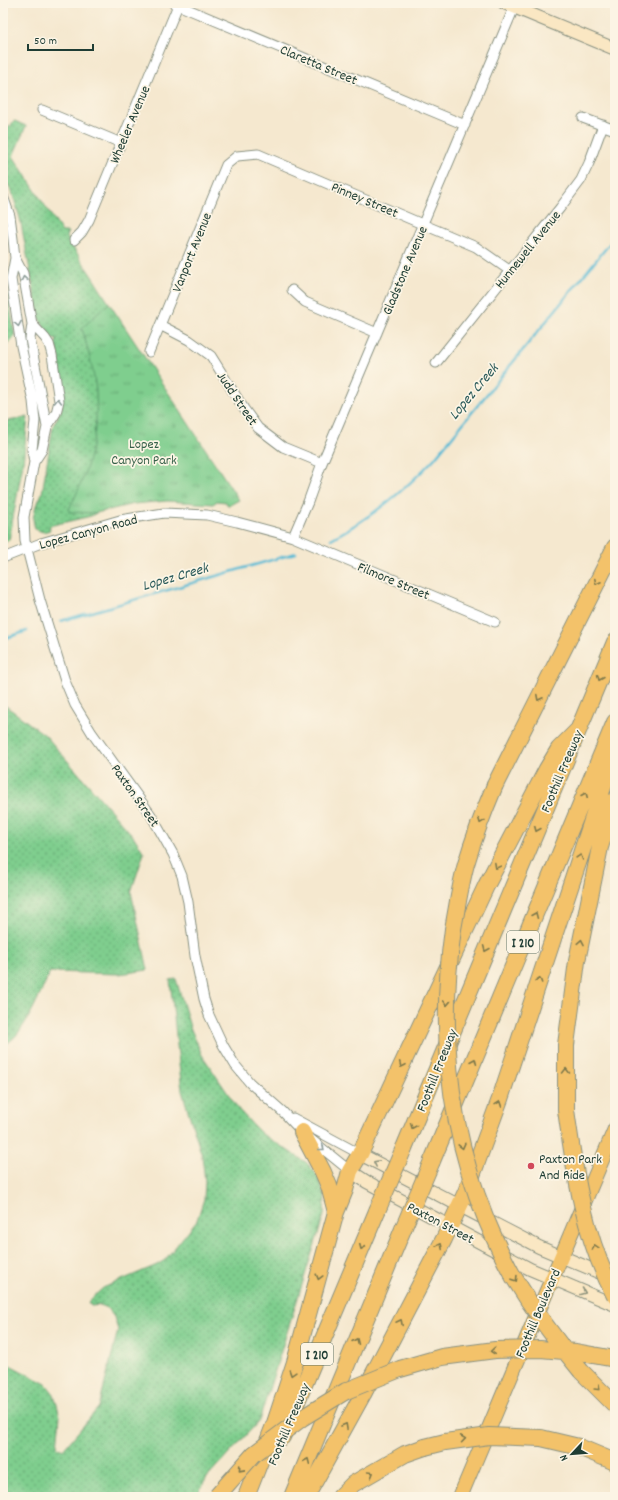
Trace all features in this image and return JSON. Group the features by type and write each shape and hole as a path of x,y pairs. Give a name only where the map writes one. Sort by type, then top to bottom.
{"highway":[{"path":"615,547 495,785 479,826 466,865 457,902 450,950 446,1022 449,1073 455,1120 466,1162 479,1201 495,1241 513,1276 556,1340 581,1371 615,1405"},
{"name":"Foothill Freeway","path":"257,1497 615,642"},
{"name":"I 210","path":"292,1497 615,722"},
{"path":"246,1497 275,1423 295,1362 336,1212 345,1190 350,1171 360,1154 486,886 547,769 559,749 579,729"},
{"path":"306,1497 363,1394 450,1227 466,1192 500,1100 615,751"},
{"path":"615,800 600,847 577,961 566,1045 566,1110 580,1199 600,1264 615,1296"},
{"path":"302,1132 323,1172 336,1212"},
{"path":"217,1496 254,1454 302,1418 346,1391 400,1369 442,1357 495,1350 576,1352 615,1358"},
{"path":"340,1497 353,1484 404,1454 445,1442 489,1436 541,1438 579,1447 615,1462"}],"main road":[{"name":"Foothill Boulevard","path":"460,1497 615,1129"}],"street":[{"name":"Claretta Street","path":"176,4 465,125"},
{"name":"Wheeler Avenue","path":"74,240 82,232 89,220 176,4"},
{"name":"Gladstone Avenue","path":"293,537 322,463 465,125 511,5"},
{"path":"511,5 615,49"},
{"path":"42,110 121,143"},
{"path":"583,118 615,130"},
{"name":"Hunnewell Avenue","path":"436,363 581,180 603,125"},
{"name":"Pinney Street","path":"237,156 258,154 476,247 509,270"},
{"name":"Vanport Avenue","path":"149,352 226,165 237,156"},
{"path":"3,196 10,216 15,258 11,279 35,421 32,450 34,462"},
{"path":"15,258 22,273 32,324 30,339 47,427"},
{"path":"292,290 305,302 377,333"},
{"path":"32,324 49,344 59,401 56,413 47,427 42,450 34,462"},
{"name":"Judd Street","path":"160,325 189,340 210,356 258,428 283,447 322,463"},
{"name":"Paxton Street","path":"34,462 24,517 27,548 54,650 75,705 92,733 157,824 182,876 188,902 199,981 204,1000 216,1032 230,1057 242,1074 302,1132 350,1171 367,1182 529,1268 615,1305"},
{"name":"Lopez Canyon Road","path":"3,558 27,548 103,524 139,516 164,514 192,514 213,517 293,537"},
{"name":"Filmore Street","path":"293,537 495,622"},
{"name":"Paxton Street","path":"283,1112 360,1154 539,1247 615,1279"}],"green space":[{"path":"15,121 26,126 13,156 62,232 68,232 66,236 109,303 96,513 91,516 49,526 50,530 43,532 35,529 33,519 36,505 40,506 37,505 42,493 53,426 62,408 61,378 59,355 55,343 57,342 56,338 53,339 39,318 20,218 12,192 3,175 3,124 10,127"},
{"path":"3,261 15,337 3,347"},
{"name":"Lopez Canyon Park","path":"109,303 239,500 228,506 226,502 217,501 213,504 167,501 134,504 96,513 69,512 87,467 96,422 95,383 82,328"},
{"path":"28,417 23,463 9,540 3,543 3,422"},
{"path":"3,704 45,735 134,837 144,853 131,892 148,970 119,974 50,972 31,1013 18,1034 3,1045"},
{"path":"176,979 190,1027 202,1055 239,1110 262,1134 307,1163 317,1175 325,1197 324,1215 259,1421 206,1479 196,1497 3,1497 3,1354 8,1364 46,1384 54,1394 60,1416 57,1447 63,1450 99,1407 118,1330 114,1317 108,1309 101,1305 91,1306 88,1302 103,1288 157,1265 165,1260 197,1220 204,1199 205,1181 202,1156 182,1091 170,980"}],"waterway":[{"name":"Lopez Creek","path":"331,539 346,531 386,504 434,459 615,237"},
{"name":"Lopez Creek","path":"61,621 296,553"},
{"name":"Lopez Creek","path":"3,639 27,631"}],"place":[{"name":"Paxton Park And Ride","path":"531,1166"}]}
